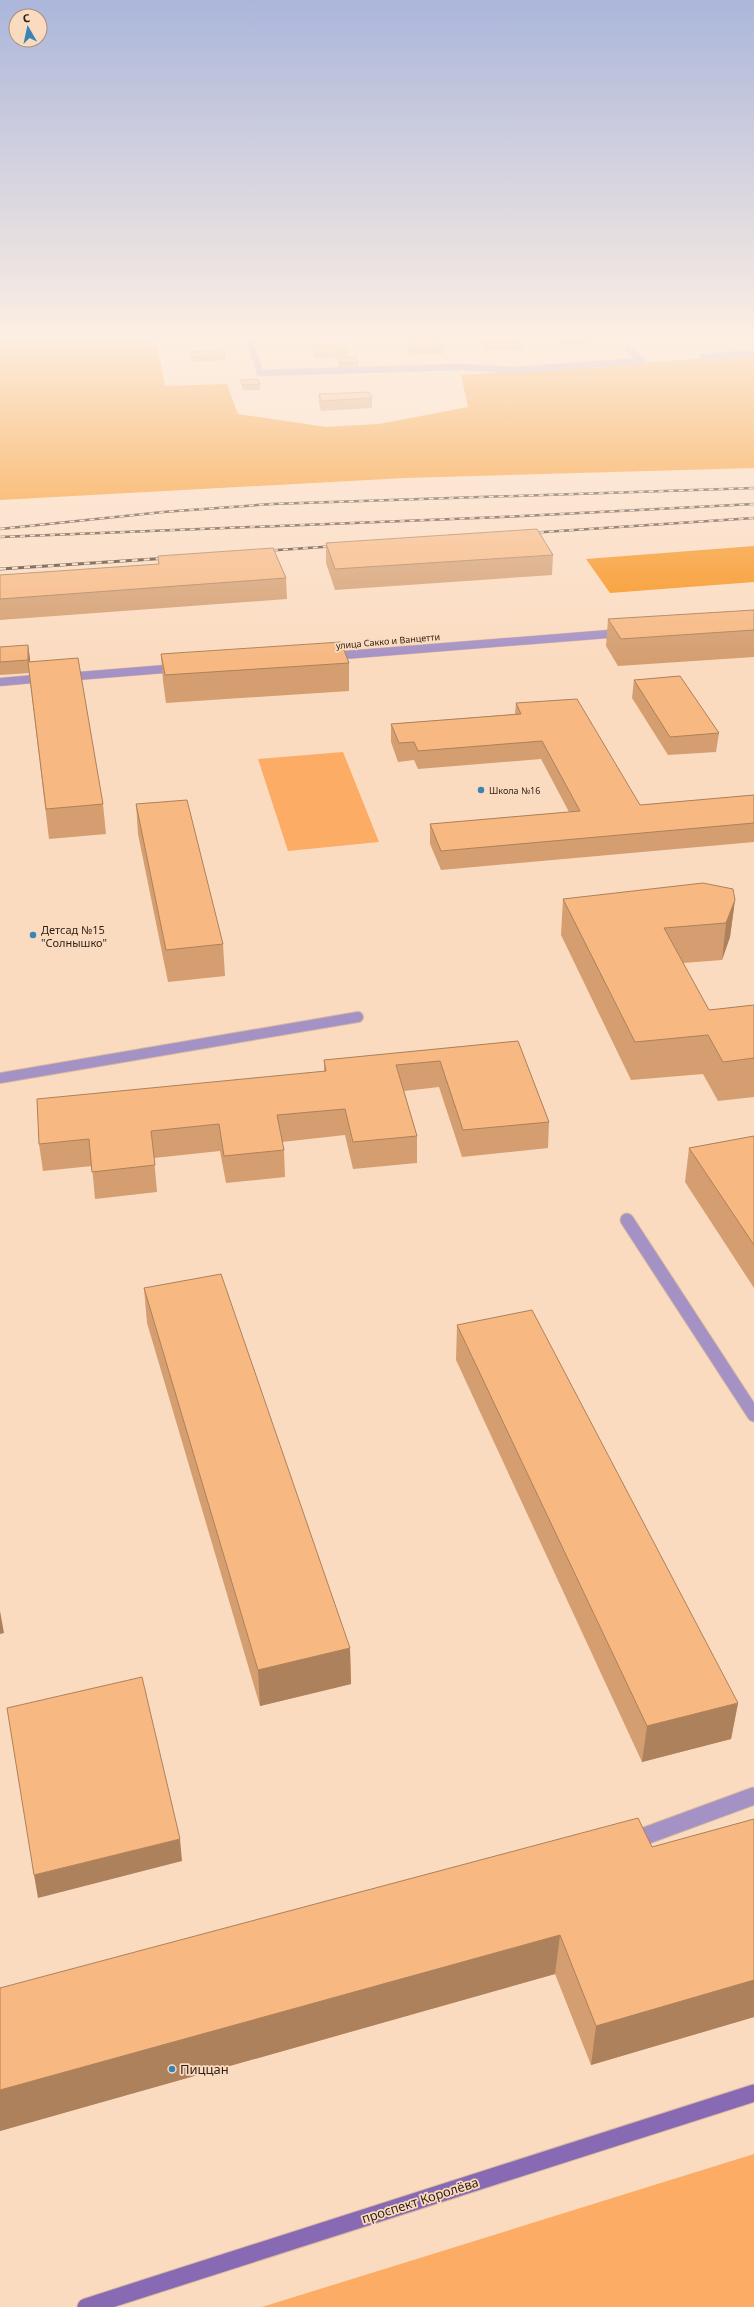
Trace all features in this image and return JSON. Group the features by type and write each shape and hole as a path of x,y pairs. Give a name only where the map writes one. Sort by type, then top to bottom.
{"main road":[{"name":"проспект Королёва","path":"86,2307 754,2093"}],"street":[{"name":"улица Сакко и Ванцетти","path":"325,656 627,632"},
{"path":"0,682 182,668"},
{"path":"0,1078 358,1017"},
{"path":"627,1220 754,1416"},
{"path":"620,1844 643,1838 754,1796"}],"shaded area":[{"path":"0,447 754,447 754,468 405,478 0,500"},
{"path":"754,546 754,582 610,593 586,559"},
{"path":"343,752 379,842 288,851 258,759"},
{"path":"754,2154 754,2307 262,2307"}],"building":[{"path":"537,529 553,555 335,569 326,543"},
{"path":"273,548 286,578 0,599 0,575 159,564 158,556"},
{"path":"754,610 754,630 621,639 608,619"},
{"path":"341,642 349,663 165,675 161,654"},
{"path":"28,645 28,660 0,662 0,647"},
{"path":"78,658 103,804 46,809 28,662"},
{"path":"680,676 719,733 670,737 634,680"},
{"path":"577,699 640,805 754,795 754,823 441,851 430,824 580,811 542,741 418,751 414,742 399,743 391,724 521,714 516,703"},
{"path":"187,800 223,944 166,950 136,804"},
{"path":"703,883 733,889 735,900 726,923 664,928 709,1010 754,1005 754,1058 723,1062 708,1035 635,1042 563,899"},
{"path":"518,1041 549,1122 463,1130 440,1061 396,1065 417,1136 353,1142 345,1109 277,1115 284,1150 224,1156 219,1124 151,1131 155,1165 92,1172 89,1139 39,1144 37,1099 326,1071 324,1060"},
{"path":"754,1136 754,1245 689,1148"},
{"path":"221,1274 350,1648 258,1670 144,1288"},
{"path":"532,1310 738,1703 647,1726 457,1325"},
{"path":"142,1677 180,1839 34,1875 7,1708"},
{"path":"638,1818 652,1847 754,1819 754,1980 596,2026 560,1935 0,2090 0,1988"}],"railway":[{"path":"0,529 163,512 272,504 754,488"},
{"path":"0,537 502,517 754,504"},
{"path":"529,533 754,518"},
{"path":"263,551 337,546"},
{"path":"0,569 169,558"}],"place":[{"name":"Школа №16","path":"481,790"},
{"name":"Детсад №15 \"Солнышко\"","path":"33,935"},
{"name":"Пиццан","path":"172,2069"}]}
